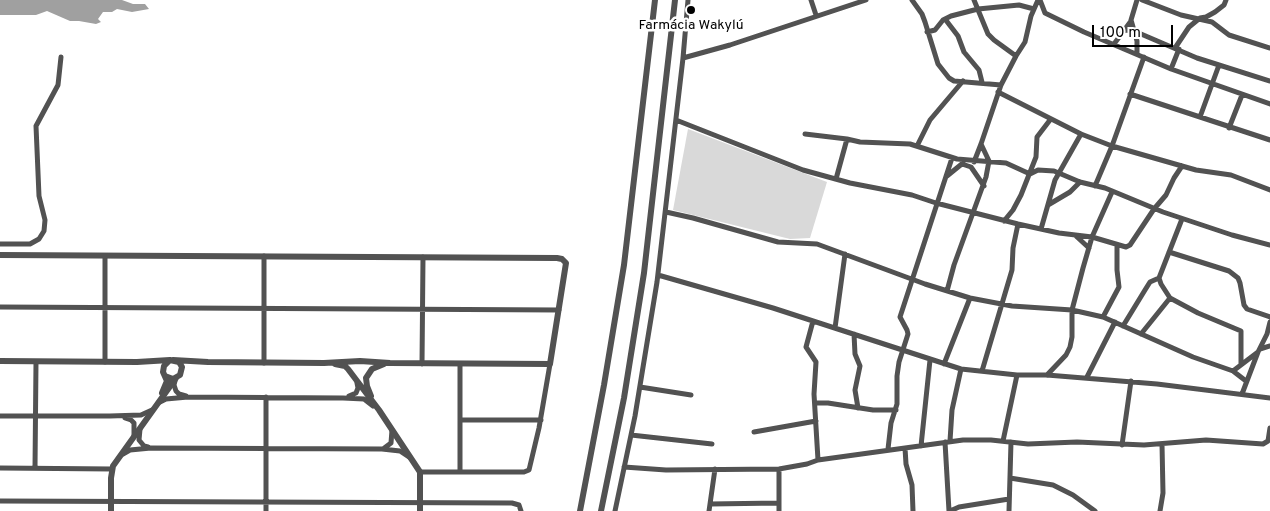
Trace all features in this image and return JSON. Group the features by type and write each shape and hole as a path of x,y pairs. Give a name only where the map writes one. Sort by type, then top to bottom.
{"street":[{"path":"580,511 624,265 655,0"},
{"path":"601,511 624,398 644,273 675,0"},
{"path":"615,511 640,387 658,275 688,0"},
{"path":"811,0 816,15"},
{"path":"683,58 730,45 866,0"},
{"path":"912,0 922,14 935,57 943,71 954,81 1001,85"},
{"path":"974,0 988,34 1016,56"},
{"path":"974,162 998,92 1025,42 1034,9 1039,0"},
{"path":"1039,0 1045,13 1171,68 1270,104"},
{"path":"1114,44 1131,20 1137,0"},
{"path":"1142,0 1181,14 1212,22 1229,34 1270,48"},
{"path":"1171,68 1177,48 1189,27 1200,18 1215,12 1224,5 1226,0"},
{"path":"927,32 934,30 945,19 978,9 1019,5 1034,9"},
{"path":"945,19 958,36 964,52 979,70 982,82"},
{"path":"1131,20 1137,41 1137,54"},
{"path":"1124,30 1134,31 1197,58 1270,82"},
{"path":"1127,49 1137,41"},
{"path":"0,244 30,244 39,239 44,231 45,220 39,196 36,126 58,85 61,57"},
{"path":"1095,186 1112,146 1144,57"},
{"path":"1200,117 1219,65"},
{"path":"917,146 930,120 963,81"},
{"path":"998,92 1050,120 1112,146 1182,166 1231,175 1270,190"},
{"path":"1130,94 1270,140"},
{"path":"1229,128 1242,95"},
{"path":"676,120 803,170 912,195 1004,221 1075,236 1092,237 1126,247 1130,245 1154,209 1166,195 1182,166"},
{"path":"1004,221 1017,202 1030,174 1036,153 1037,137 1050,120"},
{"path":"804,134 860,142 917,146 964,162 989,161 1006,163 1030,174 1046,169 1059,172 1080,182 1112,192 1154,209 1270,245"},
{"path":"1040,229 1055,180 1081,134"},
{"path":"836,179 847,139"},
{"path":"947,291 954,265 984,186 989,161 981,144"},
{"path":"888,449 891,423 896,410 897,376 902,349 908,334 900,317 952,158"},
{"path":"964,162 971,168 984,186"},
{"path":"946,176 964,162"},
{"path":"1048,205 1070,192 1080,182"},
{"path":"1047,375 1066,355 1072,337 1072,310 1092,237 1112,192"},
{"path":"964,210 978,202"},
{"path":"666,212 778,242 808,242 970,298 1003,304 1072,310 1103,316 1193,357 1233,371 1246,381"},
{"path":"1182,218 1159,278 1170,298 1198,313 1241,331 1241,364"},
{"path":"982,371 1012,270 1013,248 1018,224"},
{"path":"1075,236 1089,248"},
{"path":"1103,316 1119,288 1117,245"},
{"path":"1168,252 1228,271 1238,278 1244,305 1247,309 1270,317"},
{"path":"835,328 845,254"},
{"path":"0,256 562,259 566,263 566,268 541,420 531,467 527,471 420,472"},
{"path":"105,256 105,362"},
{"path":"264,256 264,363"},
{"path":"422,364 423,257"},
{"path":"658,275 813,321 960,369 1131,381 1270,398"},
{"path":"1123,326 1150,282 1159,278"},
{"path":"944,364 970,298"},
{"path":"1141,334 1170,298"},
{"path":"0,307 559,310"},
{"path":"813,321 806,346 816,362 814,388 818,460"},
{"path":"1087,378 1115,322"},
{"path":"1242,394 1259,350 1268,335 1270,322"},
{"path":"854,334 855,354 860,366 855,390 858,408"},
{"path":"1233,371 1259,350 1270,346"},
{"path":"0,362 137,362 172,360 264,363 360,361 422,364 550,364"},
{"path":"172,360 181,364 182,372"},
{"path":"153,409 166,387 164,366 172,360"},
{"path":"921,446 930,360"},
{"path":"360,361 369,366 370,372"},
{"path":"343,398 356,393 358,388 351,367 360,361"},
{"path":"35,468 36,362"},
{"path":"137,362 159,365 164,374 170,378 176,378"},
{"path":"111,511 112,469 119,457 176,378 190,364 208,362"},
{"path":"324,363 345,366 379,410 412,459 420,472 420,511"},
{"path":"353,376 361,380 366,378 376,367 390,363"},
{"path":"460,364 460,472"},
{"path":"960,369 947,441 950,511 959,507 1009,499"},
{"path":"1003,441 1017,374"},
{"path":"176,378 174,385 176,391 188,397"},
{"path":"366,378 367,386 379,410"},
{"path":"1122,445 1131,381"},
{"path":"640,387 691,395"},
{"path":"0,416 140,415 153,409 166,399 188,397 343,398 367,400 379,410"},
{"path":"266,397 266,511"},
{"path":"815,403 828,402 858,408 896,410"},
{"path":"110,416 131,420 134,423 134,435"},
{"path":"460,420 541,420"},
{"path":"754,432 816,421"},
{"path":"142,425 139,440 144,446 151,448"},
{"path":"624,467 666,470 779,469 818,460 888,449 977,439 1028,444 1083,442 1122,445 1206,440 1263,444 1268,441 1270,428"},
{"path":"382,449 391,443 393,437 392,429"},
{"path":"631,435 712,444"},
{"path":"1009,511 1011,442"},
{"path":"1160,511 1163,493 1162,444"},
{"path":"119,457 130,450 151,448 266,448 382,449 400,451 412,459"},
{"path":"905,448 906,464 912,485 913,511"},
{"path":"0,468 112,469"},
{"path":"709,511 715,469"},
{"path":"779,469 779,511"},
{"path":"1010,478 1053,485 1095,511"},
{"path":"0,501 515,503 520,506 521,511"},
{"path":"710,504 779,503"}],"shaded area":[{"path":"0,0 122,0 133,4 145,4 149,9 132,12 117,9 112,12 103,12 98,19 101,22 96,24 70,21 47,11 36,15 0,15"},
{"path":"688,129 827,182 810,238 790,239 673,210"}],"place":[{"name":"Farmácia Wakylú","path":"691,10"}]}
